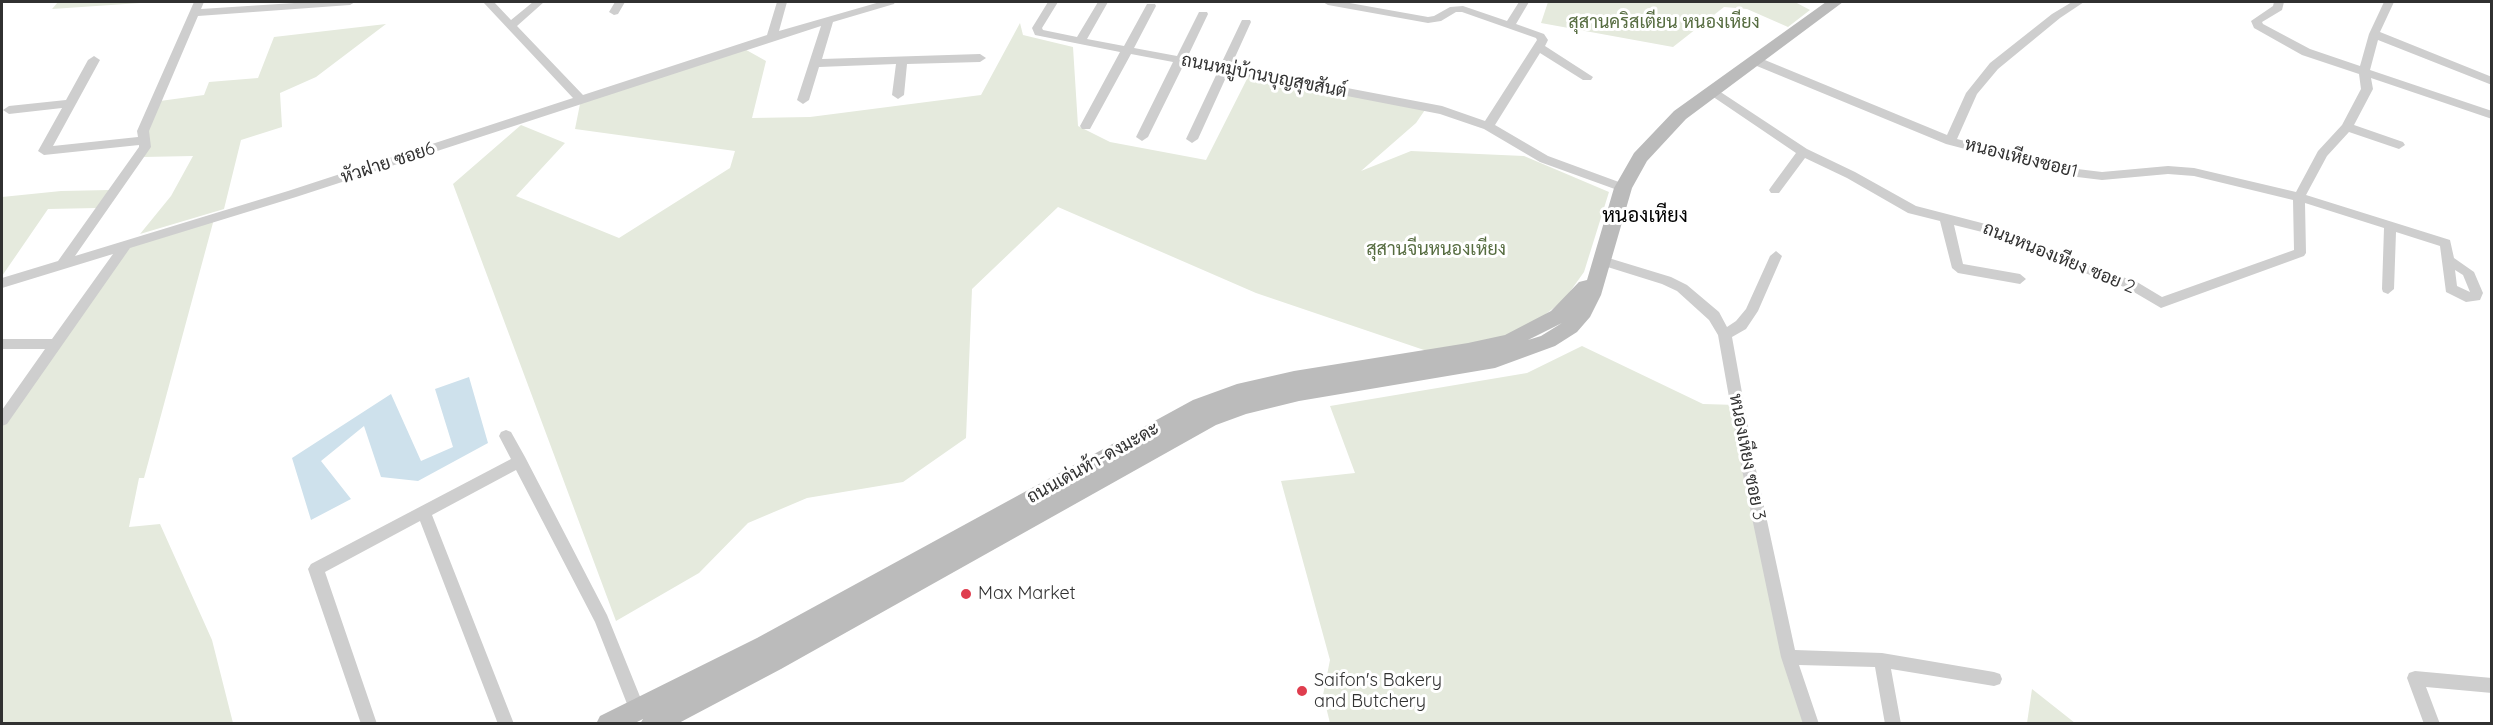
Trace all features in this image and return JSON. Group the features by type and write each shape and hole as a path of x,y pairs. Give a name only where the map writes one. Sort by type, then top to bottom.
{"main road":[{"name":"ถนนเด่นห้า-ดงมะดะ","path":"652,723 773,663 1209,419 1244,406 1299,393 1548,341 1570,327 1583,312 1592,295 1623,188 1640,156 1680,115 1835,2"},
{"name":"ถนนเด่นห้า-ดงมะดะ","path":"608,723 765,645 1200,406 1237,392 1294,379 1492,354"}],"street":[{"path":"62,265 145,147 143,131 197,7 350,2"},
{"path":"488,2 581,99"},
{"path":"511,26 539,2"},
{"path":"614,12 620,2"},
{"path":"772,37 782,2"},
{"name":"หัวฝาย ซอย6","path":"2,283 465,139 772,37 890,2"},
{"name":"ถนนหมู่บ้านบุญสุขสันต์","path":"1053,2 1037,28 1039,33 1442,110 1488,126 1544,159 1623,188"},
{"path":"1080,41 1103,2"},
{"path":"1328,2 1428,20 1454,9 1463,9 1540,36 1543,40 1488,126"},
{"path":"1510,25 1524,2"},
{"path":"1950,141 1972,93 1994,66 2056,16 2079,2"},
{"path":"2279,2 2278,8 2256,21 2258,26 2307,52 2492,115"},
{"path":"2299,196 2322,154 2347,127 2367,89 2364,72 2374,34 2389,2"},
{"path":"1086,126 1151,6"},
{"path":"1142,137 1203,15"},
{"path":"803,100 817,63 829,19"},
{"path":"1192,139 1246,22"},
{"path":"2374,34 2492,81"},
{"path":"1538,47 1587,77"},
{"path":"817,63 980,58"},
{"path":"94,60 45,152 143,140"},
{"name":"หนองเหียงซอย1","path":"1756,61 1950,141 2069,172 2102,176 2168,170 2194,172 2299,196 2446,243 2448,260"},
{"path":"898,95 902,62"},
{"name":"ถนนหนองเหียง ซอย 2","path":"1712,92 1803,152 1851,175 1912,210 1997,231 2068,263 2132,285 2161,303 2300,253 2299,196"},
{"path":"9,110 71,103"},
{"path":"2347,127 2399,145"},
{"path":"1775,190 1803,152"},
{"path":"1946,219 1958,268 2020,279"},
{"path":"2388,289 2390,226"},
{"path":"2,420 126,245"},
{"path":"1725,335 1740,325 1751,311 1776,256"},
{"name":"หนองเหียง ซอย 3","path":"1600,267 1666,280 1682,288 1714,316 1725,335 1748,465 1789,657 1811,723"},
{"path":"2,344 57,344"},
{"path":"506,436 602,620 637,709"},
{"path":"369,723 316,569 520,461"},
{"path":"424,512 506,723"},
{"path":"1789,657 1882,660 1994,679"},
{"path":"1882,660 1893,723"},
{"path":"2432,723 2415,678 2492,686"}],"green space":[{"path":"58,2 155,2 52,9"},
{"name":"สุสานคริสเตียน หนองเหียง","path":"1548,2 1795,2 1810,10 1788,27 1747,9 1724,7 1673,47 1541,23"},
{"name":"สุสานจีนหนองเหียง","path":"1020,23 1023,35 1073,47 1078,126 1110,142 1206,160 1250,73 1427,107 1416,123 1361,171 1411,151 1524,156 1609,192 1584,272 1564,300 1538,320 1497,340 1427,351 1256,293 1058,207 972,289 966,438 903,482 807,498 748,523 699,573 616,621 453,184 521,125 565,143 516,196 619,238 730,168 735,151 575,129 581,99 741,47 766,61 752,118 810,117 981,95"},
{"path":"386,24 316,77 280,93 282,127 241,140 224,209 140,234 171,196 193,156 142,157 146,129 160,101 204,95 209,82 258,78 274,37"},
{"path":"110,190 97,208 48,209 2,276 2,197 61,191"},
{"path":"214,219 144,478 139,478 129,527 160,524 212,640 233,723 2,724 2,427 126,245"},
{"path":"1582,346 1703,404 1737,405 1811,723 1330,723 1323,695 1330,660 1281,481 1355,473 1330,406 1527,373"},
{"path":"2032,689 2075,723 2027,723"}],"water":[{"path":"469,377 488,443 418,481 381,477 364,426 321,461 351,499 311,520 292,458 391,394 421,461 453,447 435,389"}],"place":[{"name":"Max Market","path":"966,594"},
{"name":"Saifon's Bakery and Butchery","path":"1302,691"}],"district":[{"name":"หนองเหียง","path":"1645,216"}]}
